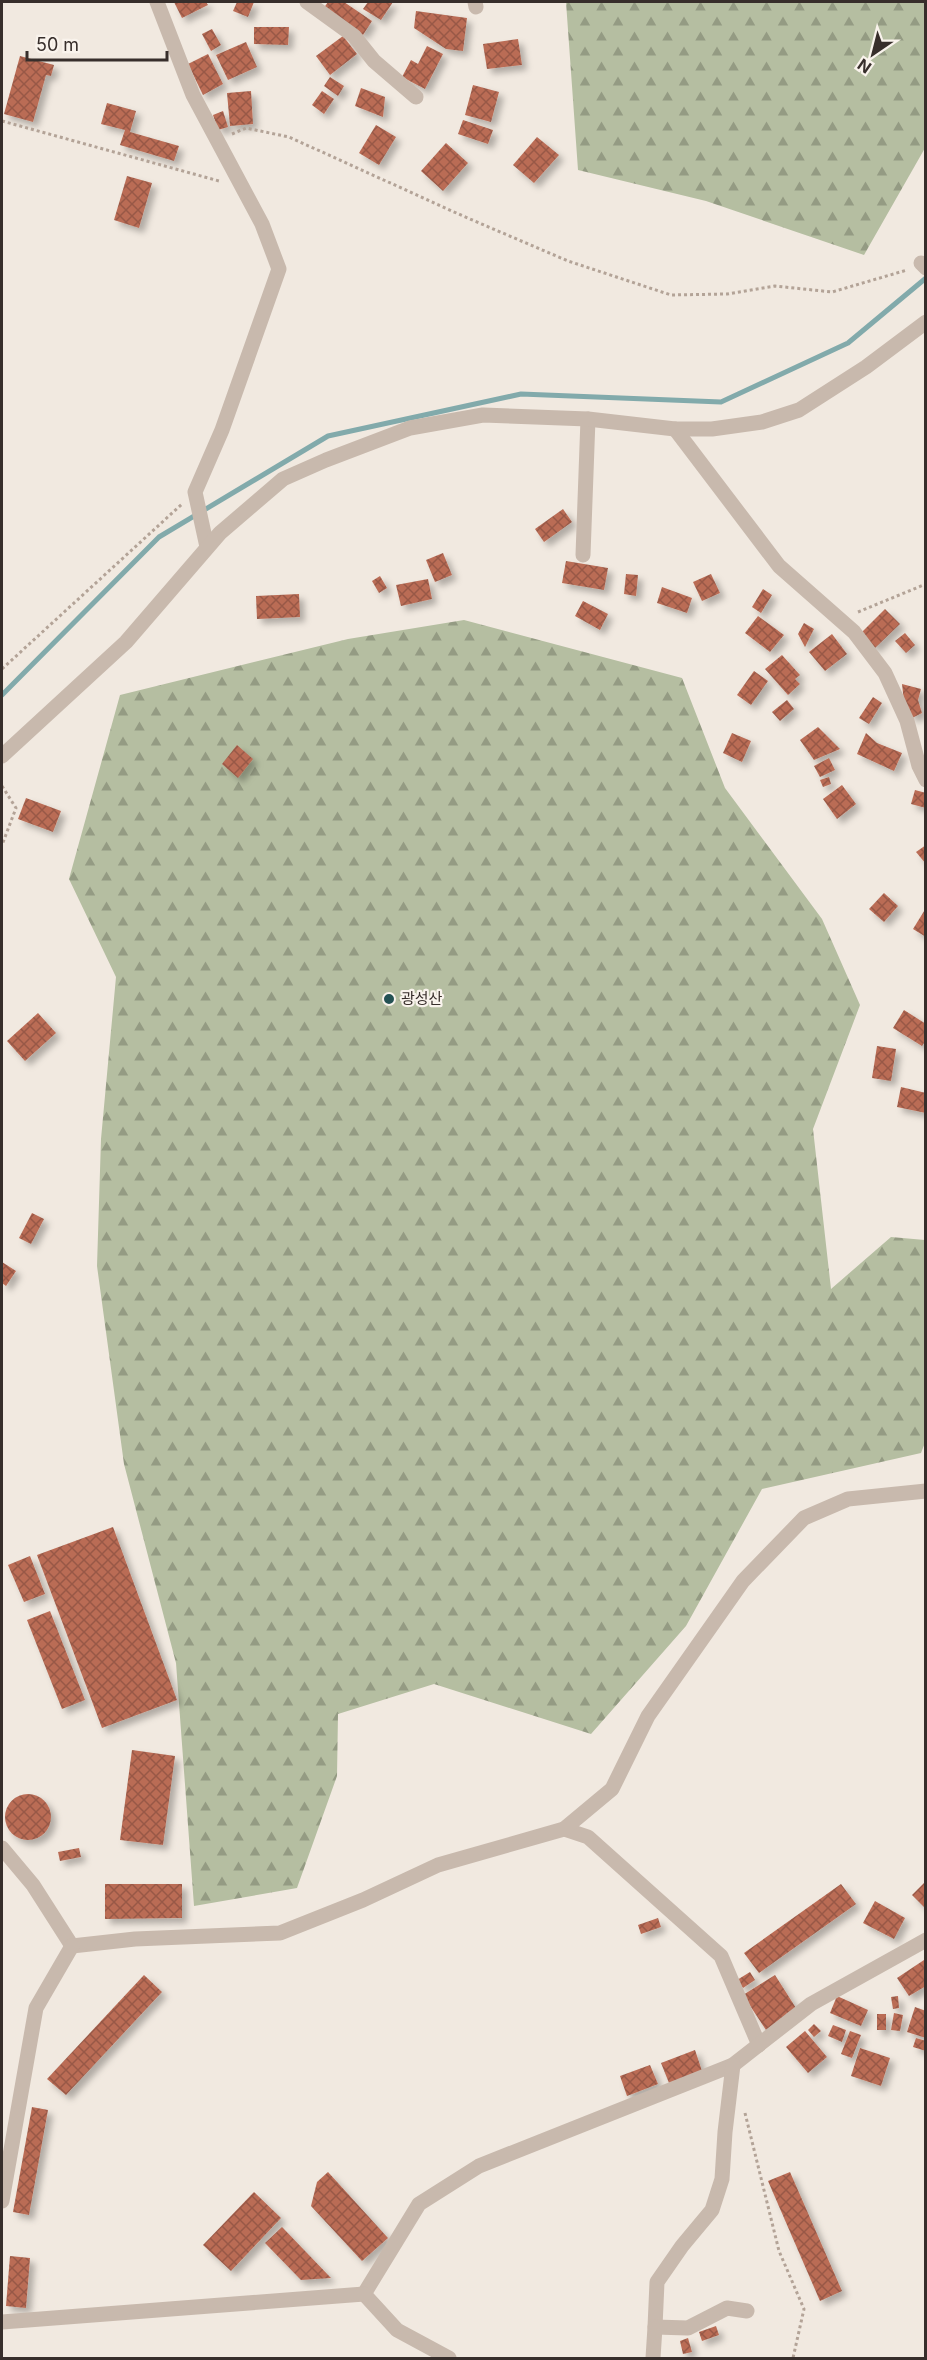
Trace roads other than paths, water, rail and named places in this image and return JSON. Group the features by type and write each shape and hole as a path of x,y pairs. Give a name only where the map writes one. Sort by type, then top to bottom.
{"street":[{"path":"157,2 193,95 262,224 279,269 222,430 195,492 207,547"},
{"path":"307,2 354,36 375,61 416,97"},
{"path":"2,756 126,642 220,533 283,479 410,428 483,415 588,419 675,429 711,429 762,422 800,410 866,368 926,322"},
{"path":"583,555 588,419"},
{"path":"675,429 779,566 854,632 885,673 907,721 919,766 926,780"},
{"path":"72,1946 135,1939 280,1933 363,1900 438,1865 564,1829 612,1789 648,1716 743,1581 804,1518 848,1499 926,1491"},
{"path":"564,1829 588,1837 721,1956 759,2045"},
{"path":"2,1848 33,1885 72,1946"},
{"path":"364,2294 419,2204 479,2166 733,2065 811,2004 926,1940"},
{"path":"2,2201 36,2008 72,1946"},
{"path":"653,2358 657,2282 682,2246 712,2210 722,2179 733,2065"},
{"path":"2,2322 364,2294"},
{"path":"364,2294 397,2330 449,2358"},
{"path":"655,2326 688,2328 727,2308 747,2311"}],"waterway":[{"path":"2,695 159,537 328,436 521,394 721,402 848,343 926,278"}],"place":[{"name":"광성산","path":"389,999"}]}
